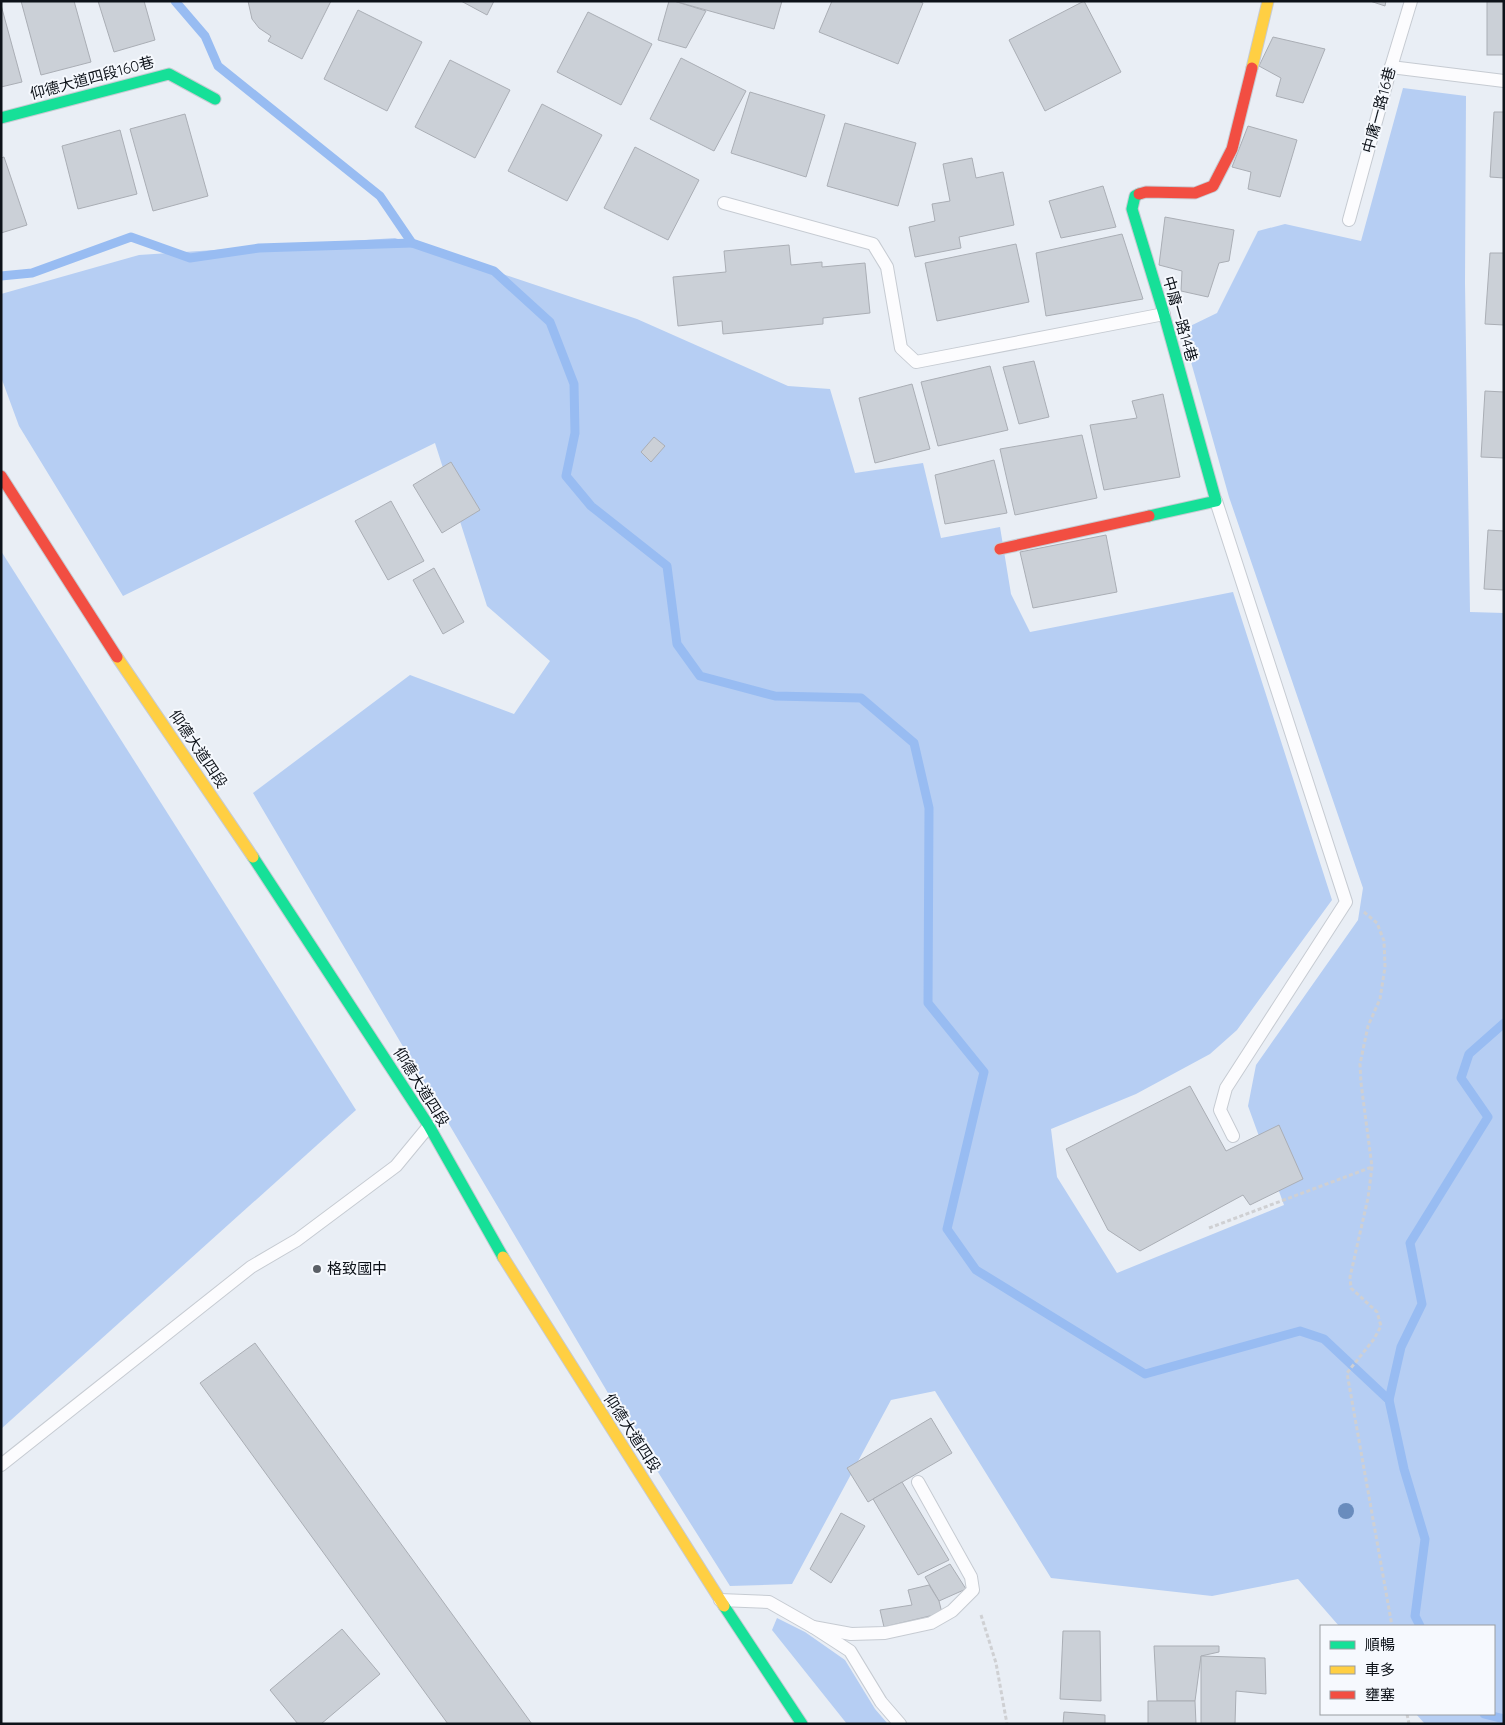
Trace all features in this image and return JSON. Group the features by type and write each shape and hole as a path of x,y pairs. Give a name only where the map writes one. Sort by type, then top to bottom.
{"main road":[{"name":"中庸一路14巷","path":"1216,501 1164,314 1132,209 1134,196 1146,192 1195,193 1213,186 1232,149 1268,1"},
{"name":"仰德大道四段160巷","path":"1,118 169,74 214,99"},
{"name":"仰德大道四段","path":"1,476 101,634 267,877 429,1126 515,1278 720,1600 802,1724"},
{"path":"1000,549 1216,501"}],"lane":[{"name":"中庸一路16巷","path":"1349,220 1411,1"},
{"path":"1391,67 1504,80"},
{"path":"724,203 873,244 887,267 901,348 916,362 1164,314"},
{"path":"1216,501 1346,902 1226,1088 1220,1110 1233,1136"},
{"path":"1,1465 251,1267 297,1240 396,1166 429,1126"},
{"path":"813,1627 851,1634 886,1633 922,1625 930,1623 952,1611 973,1590 971,1577 918,1482"},
{"path":"720,1600 769,1602 850,1651 881,1702 900,1724"}],"path":[{"path":"1346,902 1364,911 1377,923 1384,941 1386,966 1380,999 1368,1026 1360,1064 1372,1167 1368,1198 1350,1277 1351,1288 1377,1312 1381,1326 1347,1374 1392,1625"},
{"path":"1209,1228 1372,1167"},
{"path":"973,1590 996,1663 1007,1724"}],"shaded area":[{"path":"1403,88 1466,96 1465,283 1470,612 1504,613 1504,1724 1425,1724 1417,1715 1495,1715 1495,1625 1338,1625 1298,1579 1212,1596 1051,1578 935,1391 891,1400 792,1584 730,1586 608,1393 253,793 410,675 514,714 550,661 487,606 435,443 123,596 19,426 1,377 1,294 139,255 395,238 637,319 788,386 830,389 855,473 923,463 941,538 1000,527 1011,594 1030,632 1233,592 1332,900 1237,1030 1210,1054 1136,1094 1051,1129 1057,1177 1117,1273 1284,1205 1248,1106 1256,1065 1358,920 1363,888 1229,497 1182,330 1217,313 1258,231 1285,224 1361,241"},
{"path":"1,551 356,1110 1,1429"},
{"path":"777,1618 805,1632 845,1660 875,1709 888,1724 847,1724 772,1630"}],"building":[{"path":"21,1 74,1 91,62 41,75"},
{"path":"98,1 144,1 155,40 114,52"},
{"path":"248,1 331,1 302,59 268,41 271,36 259,28 252,19"},
{"path":"461,1 494,1 487,15"},
{"path":"669,1 706,11 686,48 658,40"},
{"path":"674,1 782,1 774,29"},
{"path":"832,1 918,1 923,3 898,64 819,32"},
{"path":"1084,1 1121,72 1045,111 1009,40"},
{"path":"1370,1 1386,1 1385,6"},
{"path":"1487,1 1504,1 1504,55 1487,55"},
{"path":"1,5 22,82 1,87"},
{"path":"358,10 422,42 387,111 324,79"},
{"path":"588,12 652,44 621,105 557,72"},
{"path":"1273,37 1325,49 1303,103 1276,96 1281,78 1259,66"},
{"path":"681,58 746,91 714,151 650,119"},
{"path":"450,60 510,90 475,158 415,127"},
{"path":"750,92 825,115 806,177 731,153"},
{"path":"542,104 602,135 567,201 508,171"},
{"path":"1494,112 1504,112 1504,178 1490,177"},
{"path":"185,114 208,196 153,211 130,129"},
{"path":"845,123 916,143 898,206 827,186"},
{"path":"1248,126 1297,140 1280,197 1248,189 1251,172 1232,167"},
{"path":"120,130 137,194 78,209 62,146"},
{"path":"635,147 699,180 668,240 604,208"},
{"path":"4,157 27,225 1,233 1,158"},
{"path":"972,158 976,178 1003,172 1014,225 959,237 961,248 915,257 909,227 935,221 932,204 950,201 943,164"},
{"path":"1103,186 1116,227 1061,238 1049,201"},
{"path":"1165,217 1234,230 1229,261 1219,263 1208,297 1181,291 1182,271 1159,265"},
{"path":"1122,234 1143,299 1046,316 1036,253"},
{"path":"1016,244 1029,302 937,321 925,263"},
{"path":"789,245 791,265 822,262 822,267 865,263 870,313 823,318 823,324 723,334 722,321 678,326 673,277 726,272 724,251"},
{"path":"1490,253 1504,253 1504,325 1485,324"},
{"path":"1034,361 1049,417 1019,424 1003,367"},
{"path":"990,366 1008,430 938,446 921,382"},
{"path":"912,384 930,449 875,463 859,398"},
{"path":"1485,391 1504,392 1504,458 1481,457"},
{"path":"1163,394 1180,477 1104,490 1090,425 1137,418 1132,401"},
{"path":"1082,435 1097,498 1015,515 1000,449"},
{"path":"654,437 665,446 651,462 641,452"},
{"path":"994,460 1007,513 945,524 935,475"},
{"path":"451,462 480,510 442,533 413,485"},
{"path":"391,501 424,561 388,580 355,521"},
{"path":"1488,530 1504,531 1504,590 1484,589"},
{"path":"1106,535 1117,592 1033,608 1020,552"},
{"path":"434,568 464,622 443,634 413,580"},
{"path":"1190,1086 1226,1151 1279,1125 1303,1179 1250,1205 1243,1195 1140,1251 1108,1230 1066,1149"},
{"path":"255,1343 532,1724 448,1724 200,1383"},
{"path":"931,1418 952,1453 868,1502 847,1468"},
{"path":"902,1482 949,1560 918,1575 873,1499"},
{"path":"841,1513 865,1526 831,1583 810,1569"},
{"path":"950,1564 966,1589 939,1601 925,1577"},
{"path":"929,1585 939,1601 942,1613 884,1627 880,1610 912,1605 908,1590"},
{"path":"342,1629 380,1674 321,1724 298,1724 270,1690"},
{"path":"1063,1631 1100,1631 1101,1701 1060,1699"},
{"path":"1154,1646 1219,1646 1219,1652 1201,1656 1195,1701 1157,1701"},
{"path":"1201,1656 1265,1658 1266,1694 1236,1691 1235,1724 1201,1724"},
{"path":"1148,1701 1195,1701 1196,1724 1148,1724"},
{"path":"1064,1712 1105,1715 1105,1724 1063,1724"}],"waterway":[{"path":"175,1 205,36 218,66 380,196 412,243 494,271 550,322 574,384 575,433 566,476 591,506 667,566 677,644 700,676 775,696 861,698 914,743 929,808 928,1003 984,1072 947,1229 976,1270 1145,1374 1300,1331 1324,1339 1389,1400 1404,1469 1425,1539 1415,1616 1420,1625"},
{"path":"1,276 32,273 131,237 190,258 259,248 412,243"},
{"path":"1389,1400 1401,1347 1422,1304 1410,1243 1488,1117 1461,1078 1469,1054 1504,1023"},
{"path":"1488,1715 1504,1719"}],"traffic: fast":[{"path":"1,118 169,74 215,99"},
{"path":"1139,194 1135,196 1132,209 1164,314 1216,501 1149,516"},
{"path":"253,857 429,1126 503,1257"},
{"path":"724,1606 802,1724"}],"traffic: slow":[{"path":"1252,68 1268,1"},
{"path":"117,657 253,857"},
{"path":"503,1257 724,1606"}],"traffic: jam":[{"path":"1139,194 1146,192 1195,193 1213,186 1232,149 1252,68"},
{"path":"1,476 117,657"},
{"path":"1000,549 1149,516"}],"place":[{"name":"格致國中","path":"317,1269"}]}
